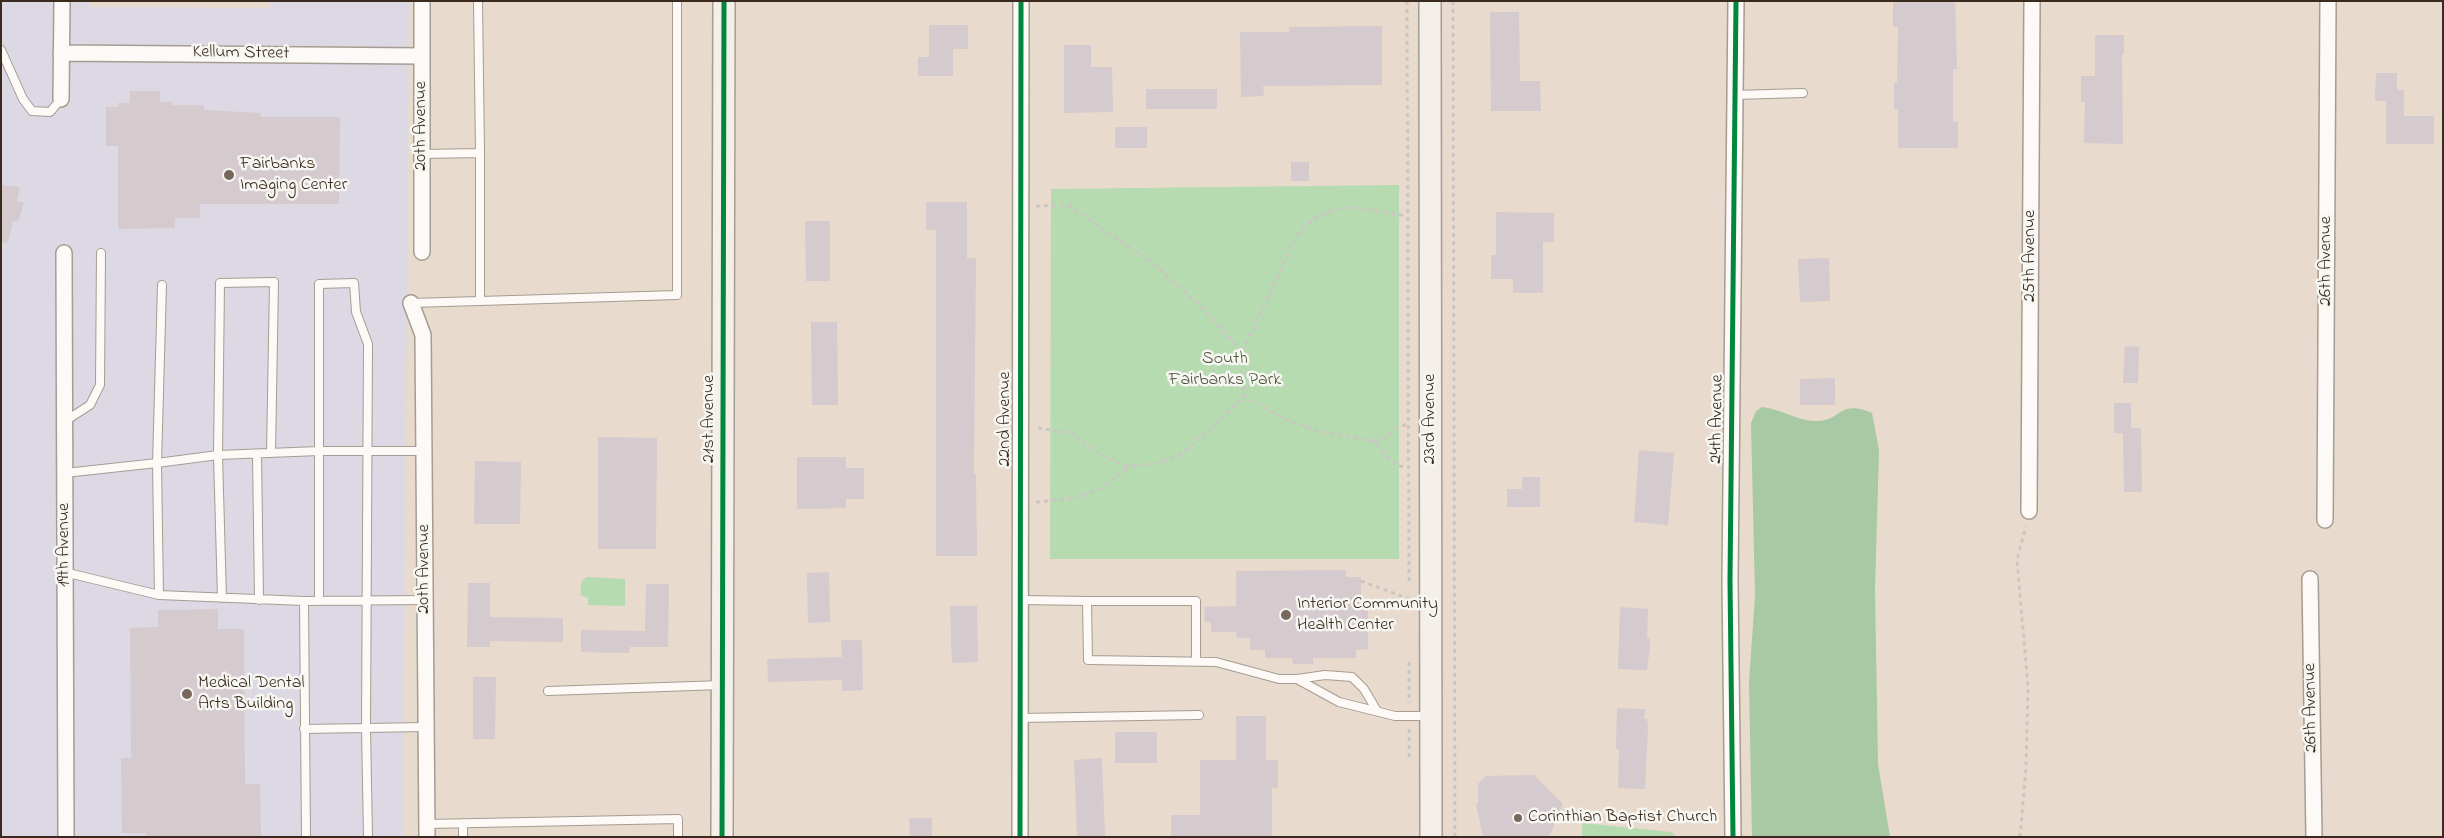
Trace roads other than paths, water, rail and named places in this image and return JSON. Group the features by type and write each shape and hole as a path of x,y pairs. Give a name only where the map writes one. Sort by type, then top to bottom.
{"street":[{"path":"61,99 62,1"},
{"name":"20th Avenue","path":"422,1 422,252"},
{"name":"21st Avenue","path":"722,837 724,685 724,1"},
{"name":"22nd Avenue","path":"1020,837 1021,1"},
{"name":"23rd Avenue","path":"1430,1 1431,837"},
{"name":"24th Avenue","path":"1733,837 1730,570 1736,1"},
{"name":"25th Avenue","path":"2030,511 2032,1"},
{"name":"26th Avenue","path":"2325,520 2328,1"},
{"name":"Kellum Street","path":"61,53 422,56"},
{"name":"19th Avenue","path":"64,253 66,837"},
{"name":"20th Avenue","path":"411,303 423,335 427,830"},
{"name":"26th Avenue","path":"2310,579 2314,837"}],"lane":[{"path":"478,1 480,301"},
{"path":"411,303 678,294 678,1"},
{"path":"1,50 23,100 32,111 50,112 61,99"},
{"path":"1735,95 1803,93"},
{"path":"422,154 480,153"},
{"path":"64,422 90,404 100,385 101,253"},
{"path":"222,598 218,455 220,283 274,282 271,453"},
{"path":"319,600 319,284 354,283 356,312 368,344 366,728 368,837"},
{"path":"159,595 157,463 162,284"},
{"path":"65,473 218,455 367,451 424,452"},
{"path":"257,454 259,600"},
{"path":"64,572 159,595 304,601 425,600"},
{"path":"1020,600 1196,601 1196,660"},
{"path":"304,601 306,837"},
{"path":"1087,601 1088,660 1196,660 1216,662 1279,679 1297,679 1325,675 1352,677 1364,689 1377,711"},
{"path":"1297,679 1339,702 1409,716 1432,716"},
{"path":"548,691 724,685"},
{"path":"1020,718 1199,716"},
{"path":"304,729 426,727"},
{"path":"427,830 463,823 678,819 678,837"},
{"path":"463,823 463,837"}],"place":[{"name":"Fairbanks Imaging Center","path":"229,175"},
{"name":"Interior Community Health Center","path":"1286,615"},
{"name":"Medical Dental Arts Building","path":"187,694"},
{"name":"Corinthian Baptist Church","path":"1518,818"}],"park label":[{"name":"South Fairbanks Park","path":"1225,370"}]}
